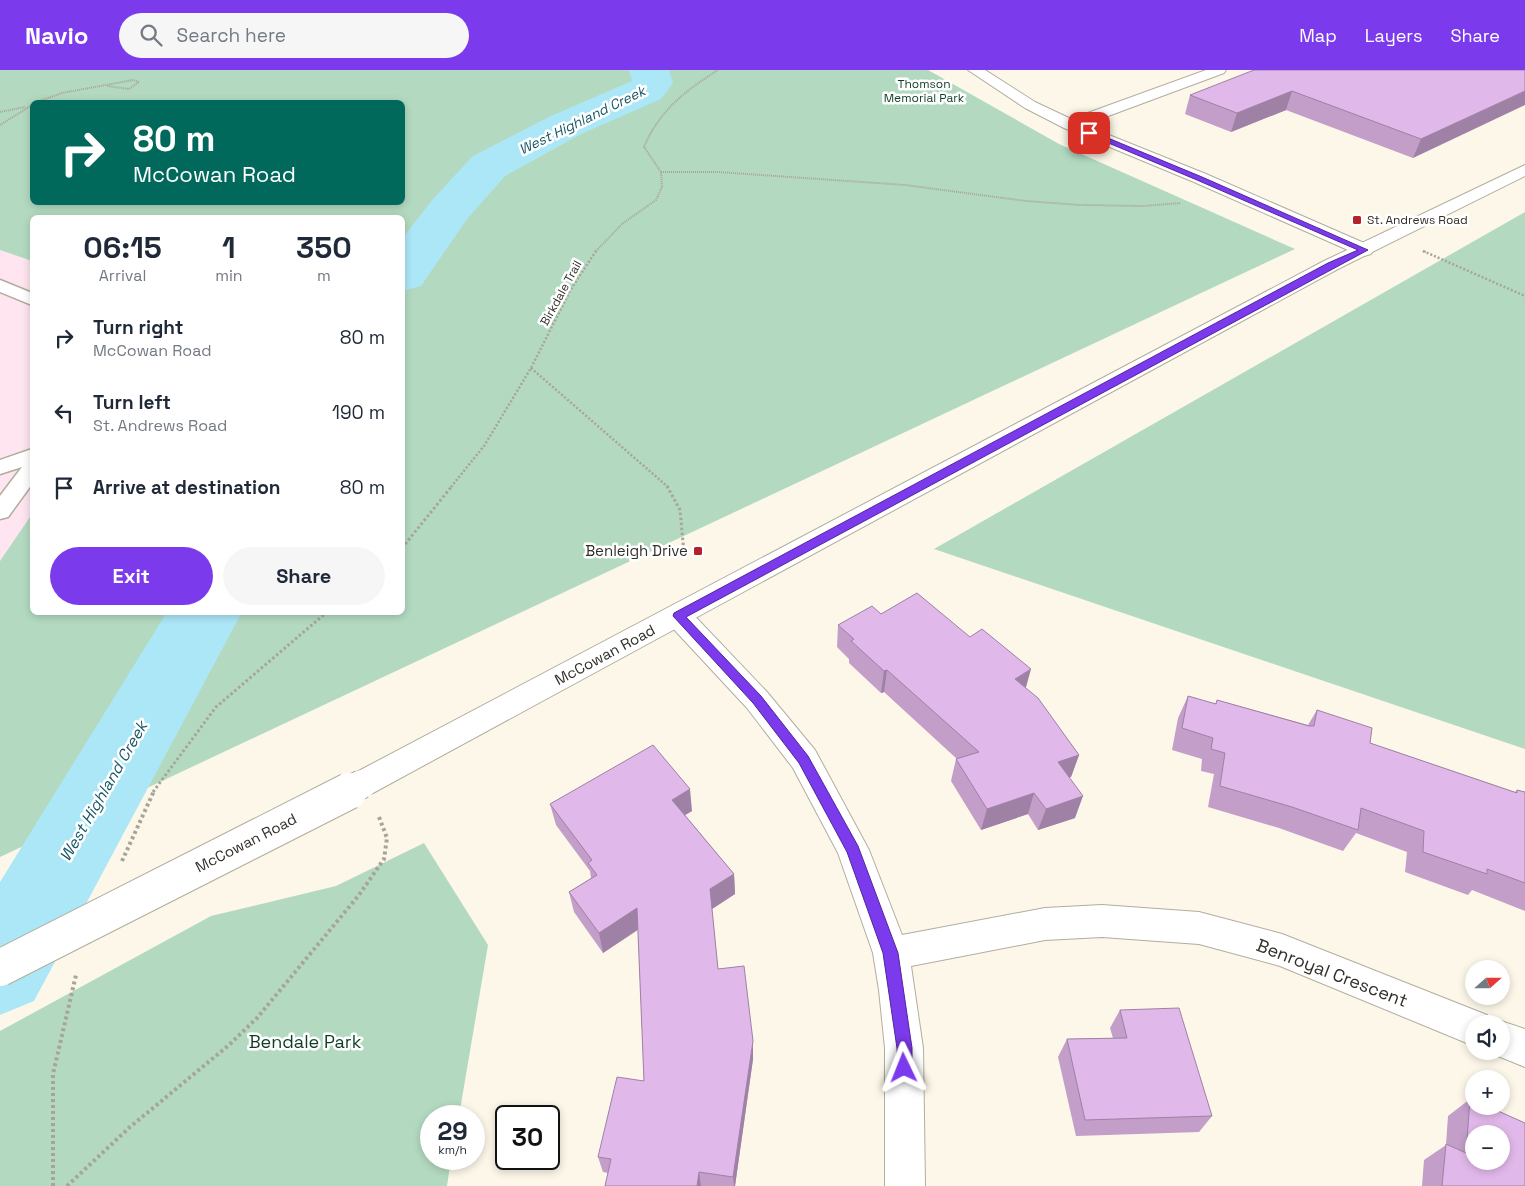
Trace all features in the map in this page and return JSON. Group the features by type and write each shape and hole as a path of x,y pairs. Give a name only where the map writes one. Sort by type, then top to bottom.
{"street":[{"path":"975,70 1030,105 1070,125 1200,178 1364,250"},
{"path":"1070,125 1218,70"},
{"name":"McCowan Road","path":"0,968 362,784 1330,265 1525,170"},
{"path":"678,616 757,700 804,759 853,850 891,953 904,1048 905,1186"},
{"name":"Benroyal Crescent","path":"891,953 1045,924 1069,922 1102,921 1199,928 1282,950 1465,1024"},
{"path":"1510,1042 1525,1048"}],"lane":[{"path":"0,285 30,299"},
{"path":"0,467 30,457"},
{"path":"0,512 30,472"}],"path":[{"path":"718,70 690,87 669,106 650,130 644,147 661,172 718,172 905,185 1026,201 1080,205 1143,206 1186,203"},
{"path":"41,100 49,96 78,89 107,86 128,80 137,80 139,82 133,88 124,90 107,86"},
{"path":"0,112 28,107"},
{"path":"0,125 28,107"},
{"name":"Birkdale Trail","path":"405,544 484,446 531,368 571,289 594,253 622,224 656,200 662,187 661,172"},
{"path":"1425,252 1525,296"},
{"path":"531,368 668,487 680,510 684,553"},
{"path":"67,1186 130,1127 244,1031 359,895 384,859 387,848"}],"shaded area":[{"path":"0,250 30,260 30,517 0,561"}],"green space":[{"name":"Thomson Memorial Park","path":"0,70 928,70 1059,144 1295,249 0,857 0,561 30,517 30,615 405,615 405,215 30,215 30,260 0,250"},
{"path":"1525,212 1525,749 934,549"},
{"name":"Bendale Park","path":"424,843 488,945 461,1105 420,1105 420,1170 449,1170 447,1186 0,1186 0,1031 211,916 336,886"}],"building":[{"path":"1254,70 1525,70 1525,91 1421,139 1292,91 1237,113 1190,95"},
{"path":"917,593 970,637 982,629 1031,669 1015,679 1038,698 1079,755 1058,762 1083,796 1046,809 1034,793 987,809 956,759 979,752 887,670 884,671 851,641 854,639 838,625 872,606 881,614"},
{"path":"1188,696 1216,704 1217,700 1309,726 1314,726 1317,710 1372,728 1370,743 1517,793 1517,790 1525,792 1525,883 1487,869 1487,874 1423,852 1424,831 1361,808 1358,830 1292,807 1220,786 1225,753 1211,749 1213,738 1182,728"},
{"path":"653,745 690,789 672,800 734,874 710,889 718,969 744,966 753,1041 733,1177 699,1172 697,1186 605,1186 611,1159 598,1157 617,1077 644,1081 637,908 599,933 569,892 597,875 588,863 592,860 550,804"},
{"path":"1179,1008 1212,1116 1085,1120 1067,1039 1127,1038 1120,1010"},
{"path":"1469,1115 1507,1115 1525,1123 1525,1186 1442,1186 1446,1144 1465,1153 1465,1170 1510,1170 1510,1125 1468,1125"}],"waterway":[{"name":"West Highland Creek","path":"405,271 450,209 489,166 566,125 647,90 653,83 649,70"},
{"name":"West Highland Creek","path":"0,969 203,615"}],"place":[{"name":"St. Andrews Road","path":"1357,220"},
{"name":"Benleigh Drive","path":"698,551"}],"route":[{"path":"904,1068 904,1048 891,953 853,850 804,759 757,700 678,616 1330,265 1364,250 1200,178 1089,133"}]}
